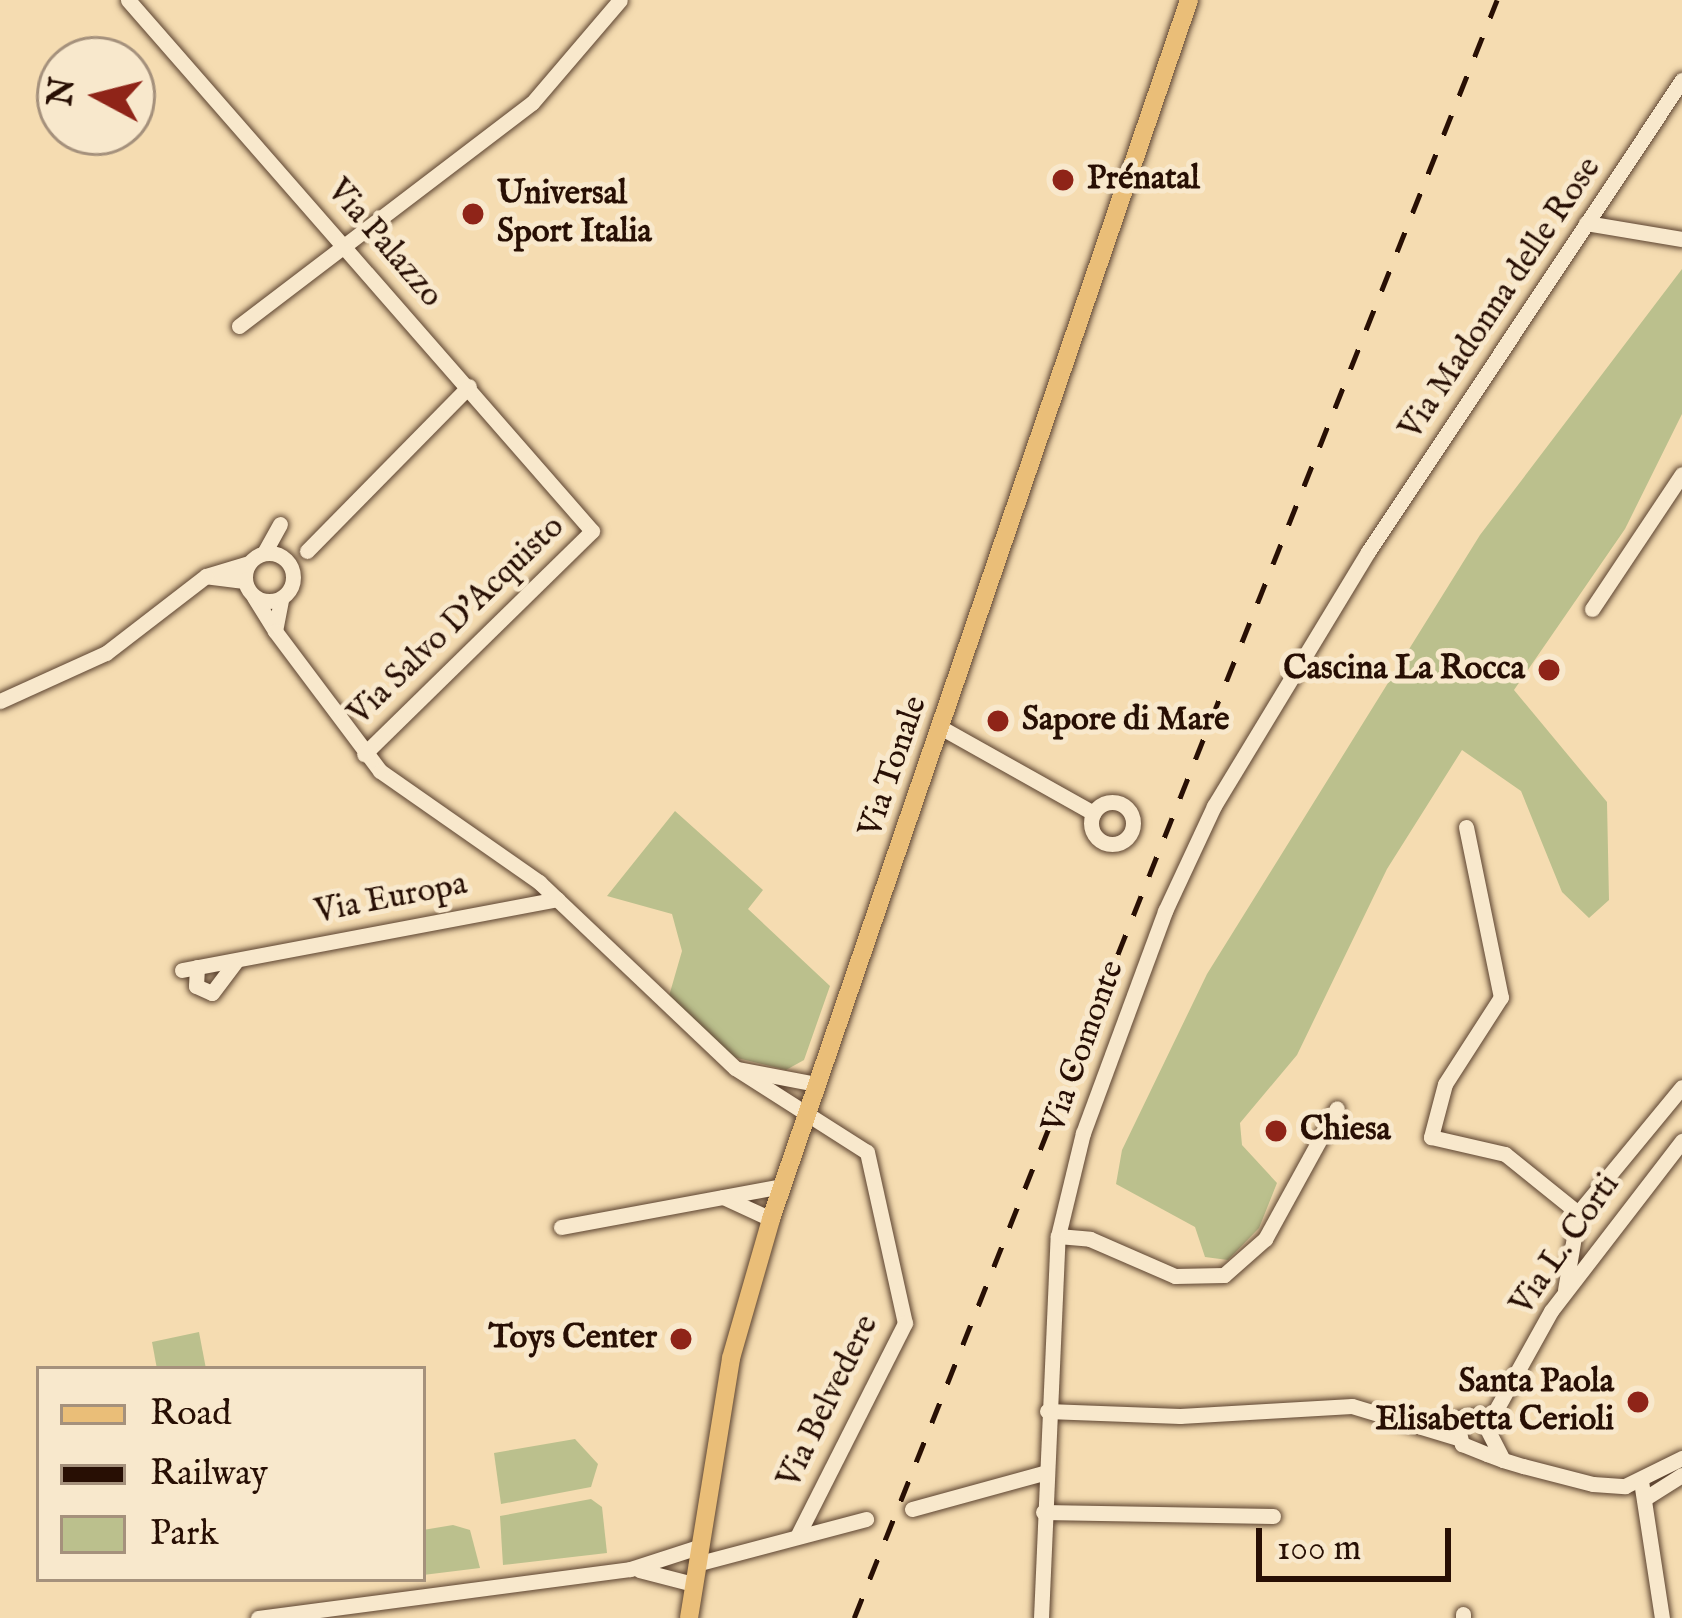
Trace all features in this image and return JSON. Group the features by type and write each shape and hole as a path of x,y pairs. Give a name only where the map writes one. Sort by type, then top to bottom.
{"main road":[{"name":"Via Tonale","path":"689,1618 731,1358 771,1219 1189,0"}],"street":[{"name":"Via Palazzo","path":"128,0 592,531"},
{"path":"238,326 532,103 620,0"},
{"name":"Via Madonna delle Rose","path":"1368,552 1682,80"},
{"path":"1586,223 1682,239"},
{"path":"0,700 106,653 206,576 307,551 469,386"},
{"path":"1592,610 1682,474"},
{"name":"Via Salvo D'Acquisto","path":"364,754 592,531"},
{"name":"Via Comonte","path":"1041,1618 1058,1236 1083,1133 1189,856 1368,552"},
{"path":"206,576 244,581 274,560"},
{"path":"274,560 280,599 275,631"},
{"name":"Via Belvedere","path":"244,581 364,754 557,899 735,1068 871,1160 905,1323 798,1534"},
{"path":"254,597 280,599"},
{"path":"940,727 1093,813"},
{"path":"1466,827 1501,997 1445,1084 1431,1137 1505,1154 1578,1213"},
{"name":"Via Europa","path":"236,961 212,993 196,986 190,968 557,899"},
{"path":"735,1068 816,1084"},
{"path":"1565,1291 1568,1232 1578,1213 1682,1087"},
{"path":"1058,1236 1090,1239 1174,1276 1223,1275 1265,1239 1337,1108"},
{"name":"Via L. Corti","path":"1486,1431 1565,1291 1682,1142"},
{"path":"561,1227 782,1186"},
{"path":"714,1196 771,1219"},
{"name":"Via L. Corti","path":"1460,1434 1474,1412 1507,1389"},
{"path":"1047,1411 1180,1416 1352,1406 1460,1434 1503,1460 1593,1484 1641,1481 1682,1458"},
{"path":"1474,1412 1503,1460"},
{"path":"1460,1434 1486,1431"},
{"path":"912,1509 1044,1473"},
{"path":"1644,1499 1682,1475"},
{"path":"1641,1481 1662,1618"},
{"path":"1043,1512 1273,1516"},
{"path":"259,1618 630,1568 866,1519"},
{"path":"630,1568 693,1584"}],"green space":[{"path":"1682,269 1682,414 1625,529 1514,690 1607,802 1609,900 1589,918 1562,892 1521,791 1462,750 1387,869 1297,1055 1240,1123 1242,1145 1277,1183 1259,1228 1228,1260 1205,1257 1195,1227 1116,1184 1122,1150 1207,974 1480,535"},
{"path":"675,811 763,890 748,909 830,986 804,1060 786,1070 733,1057 669,996 682,951 672,914 607,896"},
{"path":"199,1332 205,1366 156,1366 152,1342"},
{"path":"575,1439 598,1464 591,1487 501,1504 494,1453"},
{"path":"591,1499 602,1507 607,1553 503,1565 500,1516"},
{"path":"453,1525 470,1530 480,1568 426,1575 426,1530"}],"railway":[{"path":"854,1618 1497,0"}],"place":[{"name":"Prénatal","path":"1063,180"},
{"name":"Universal Sport Italia","path":"473,214"},
{"name":"Cascina La Rocca","path":"1549,670"},
{"name":"Sapore di Mare","path":"998,721"},
{"name":"Chiesa","path":"1276,1131"},
{"name":"Toys Center","path":"681,1339"},
{"name":"Santa Paola Elisabetta Cerioli","path":"1638,1402"}]}
